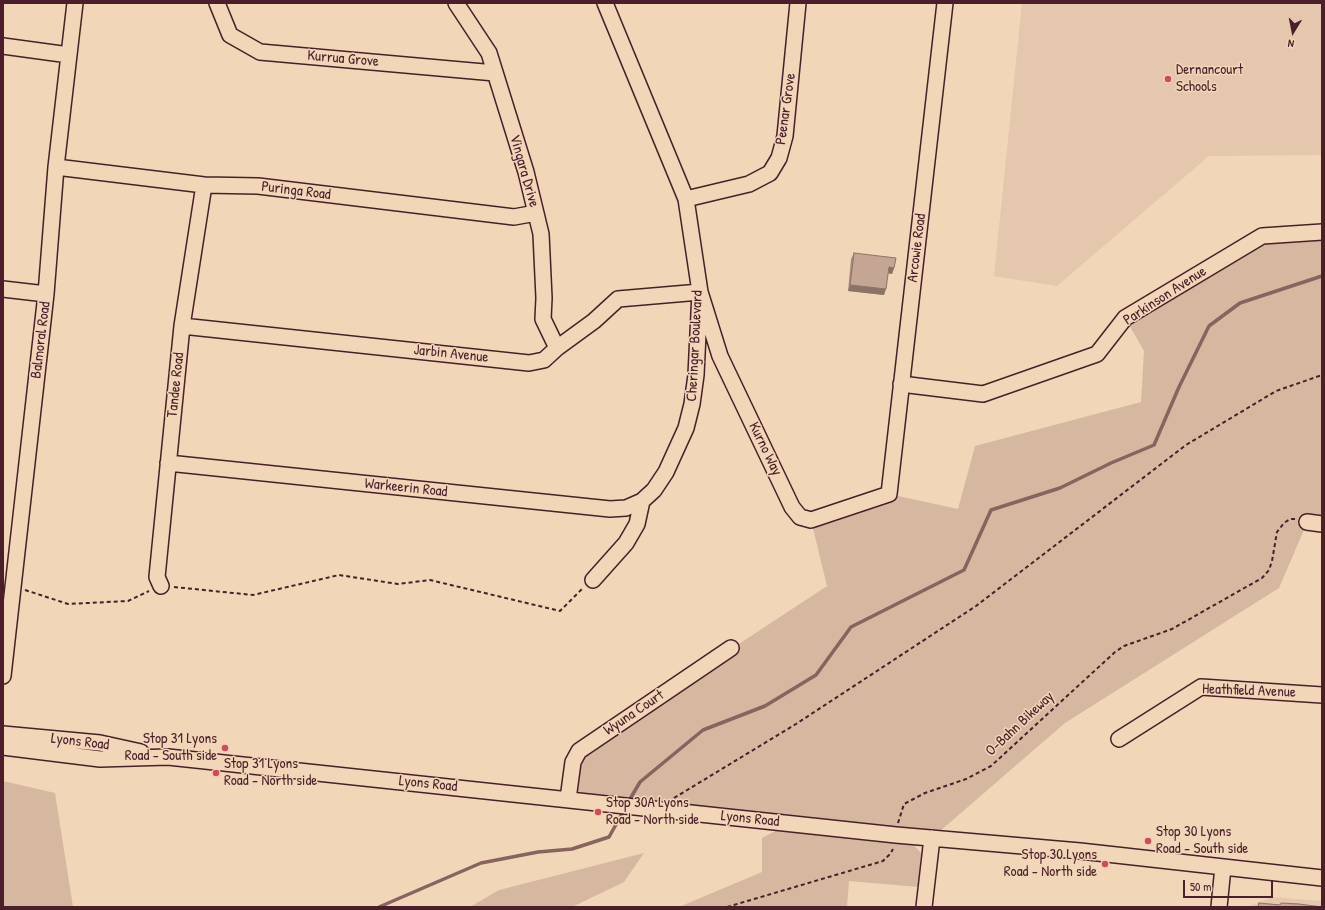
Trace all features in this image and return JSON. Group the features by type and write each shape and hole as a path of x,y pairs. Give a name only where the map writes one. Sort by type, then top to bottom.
{"street":[{"name":"Balmoral Road","path":"3,676 12,589 10,542 46,294 56,168 75,3"},
{"name":"Kurrua Grove","path":"217,3 230,36 260,52 495,73"},
{"name":"Vingara Drive","path":"456,3 489,54 526,172 541,234 544,298 543,319 557,348"},
{"name":"Cheringar Boulevard","path":"605,3 686,198 700,292 696,375 692,404 686,428 666,472 654,490 642,501"},
{"name":"Peenar Grove","path":"686,198 749,184 770,173 779,158 785,136 798,3"},
{"name":"Arcowie Road","path":"888,494 945,3"},
{"path":"3,46 69,55"},
{"name":"Puringa Road","path":"56,168 204,185 258,186 514,217 536,213"},
{"name":"Tandee Road","path":"161,586 157,577 182,326 204,185"},
{"name":"Parkinson Avenue","path":"901,384 983,394 1097,354 1125,318 1262,236 1322,232"},
{"path":"3,289 46,294"},
{"name":"Jarbin Avenue","path":"182,326 529,363 544,360 557,348 594,321 618,299 700,292"},
{"name":"Kurno Way","path":"700,292 720,356 792,507 800,517 812,520 888,494"},
{"name":"Warkeerin Road","path":"168,463 610,509 626,508 642,501"},
{"path":"592,580 626,543 637,524 642,501"},
{"name":"Wyuna Court","path":"568,799 573,762 579,751 731,648"},
{"name":"Heathfield Avenue","path":"1119,739 1201,687 1322,695"},
{"name":"Lyons Road","path":"3,734 100,743 136,750 155,757"},
{"name":"Lyons Road","path":"3,747 100,759 155,757 932,838 1080,851 1322,878"},
{"path":"924,907 932,838"},
{"path":"1218,907 1223,867"}],"path":[{"path":"656,809 796,724 976,606 1186,445 1276,391 1322,375"},
{"name":"O-Bahn Bikeway","path":"727,907 882,861 890,854 894,847 900,815 904,804 925,793 966,779 991,766 1115,652 1124,646 1172,629 1254,584 1262,578 1268,570 1277,532 1284,523 1290,519 1315,523"},
{"path":"12,589 26,590 68,604 128,601 161,586 253,595 339,575 398,584 430,580 560,611 592,580"}],"shaded area":[{"name":"Dernancourt Schools","path":"1022,3 1322,3 1322,155 1209,156 1057,286 994,276"},
{"path":"1322,232 1322,524 1307,523 1279,588 1065,723 932,838 568,799 573,770 593,740 827,586 811,520 889,494 958,509 975,446 1141,402 1144,351 1125,318 1262,236"},
{"path":"3,781 55,793 73,907 3,907"},
{"path":"783,827 909,840 921,853 918,887 849,881 847,907 679,907 762,872 762,838"},
{"path":"644,853 624,882 572,907 470,907 499,890"},
{"path":"1273,897 1322,901 1322,907 1246,907"}],"building":[{"path":"854,253 896,258 894,268 889,267 886,289 850,285"},
{"path":"1259,903 1280,905 1281,903 1299,904 1322,907 1258,907"}],"waterway":[{"path":"630,799 640,782 703,730 765,706 816,675 851,627 964,570 991,510 1060,488 1111,463 1154,445 1179,387 1209,326 1240,303 1322,276"},
{"path":"379,907 481,863 538,852 572,849 609,837 623,812"}],"place":[{"name":"Dernancourt Schools","path":"1168,79"},
{"name":"Stop 31 Lyons Road - South side","path":"225,748"},
{"name":"Stop 31 Lyons Road - North side","path":"216,773"},
{"name":"Stop 30A Lyons Road - North side","path":"598,812"},
{"name":"Stop 30 Lyons Road - South side","path":"1148,841"},
{"name":"Stop 30 Lyons Road - North side","path":"1105,864"}]}
